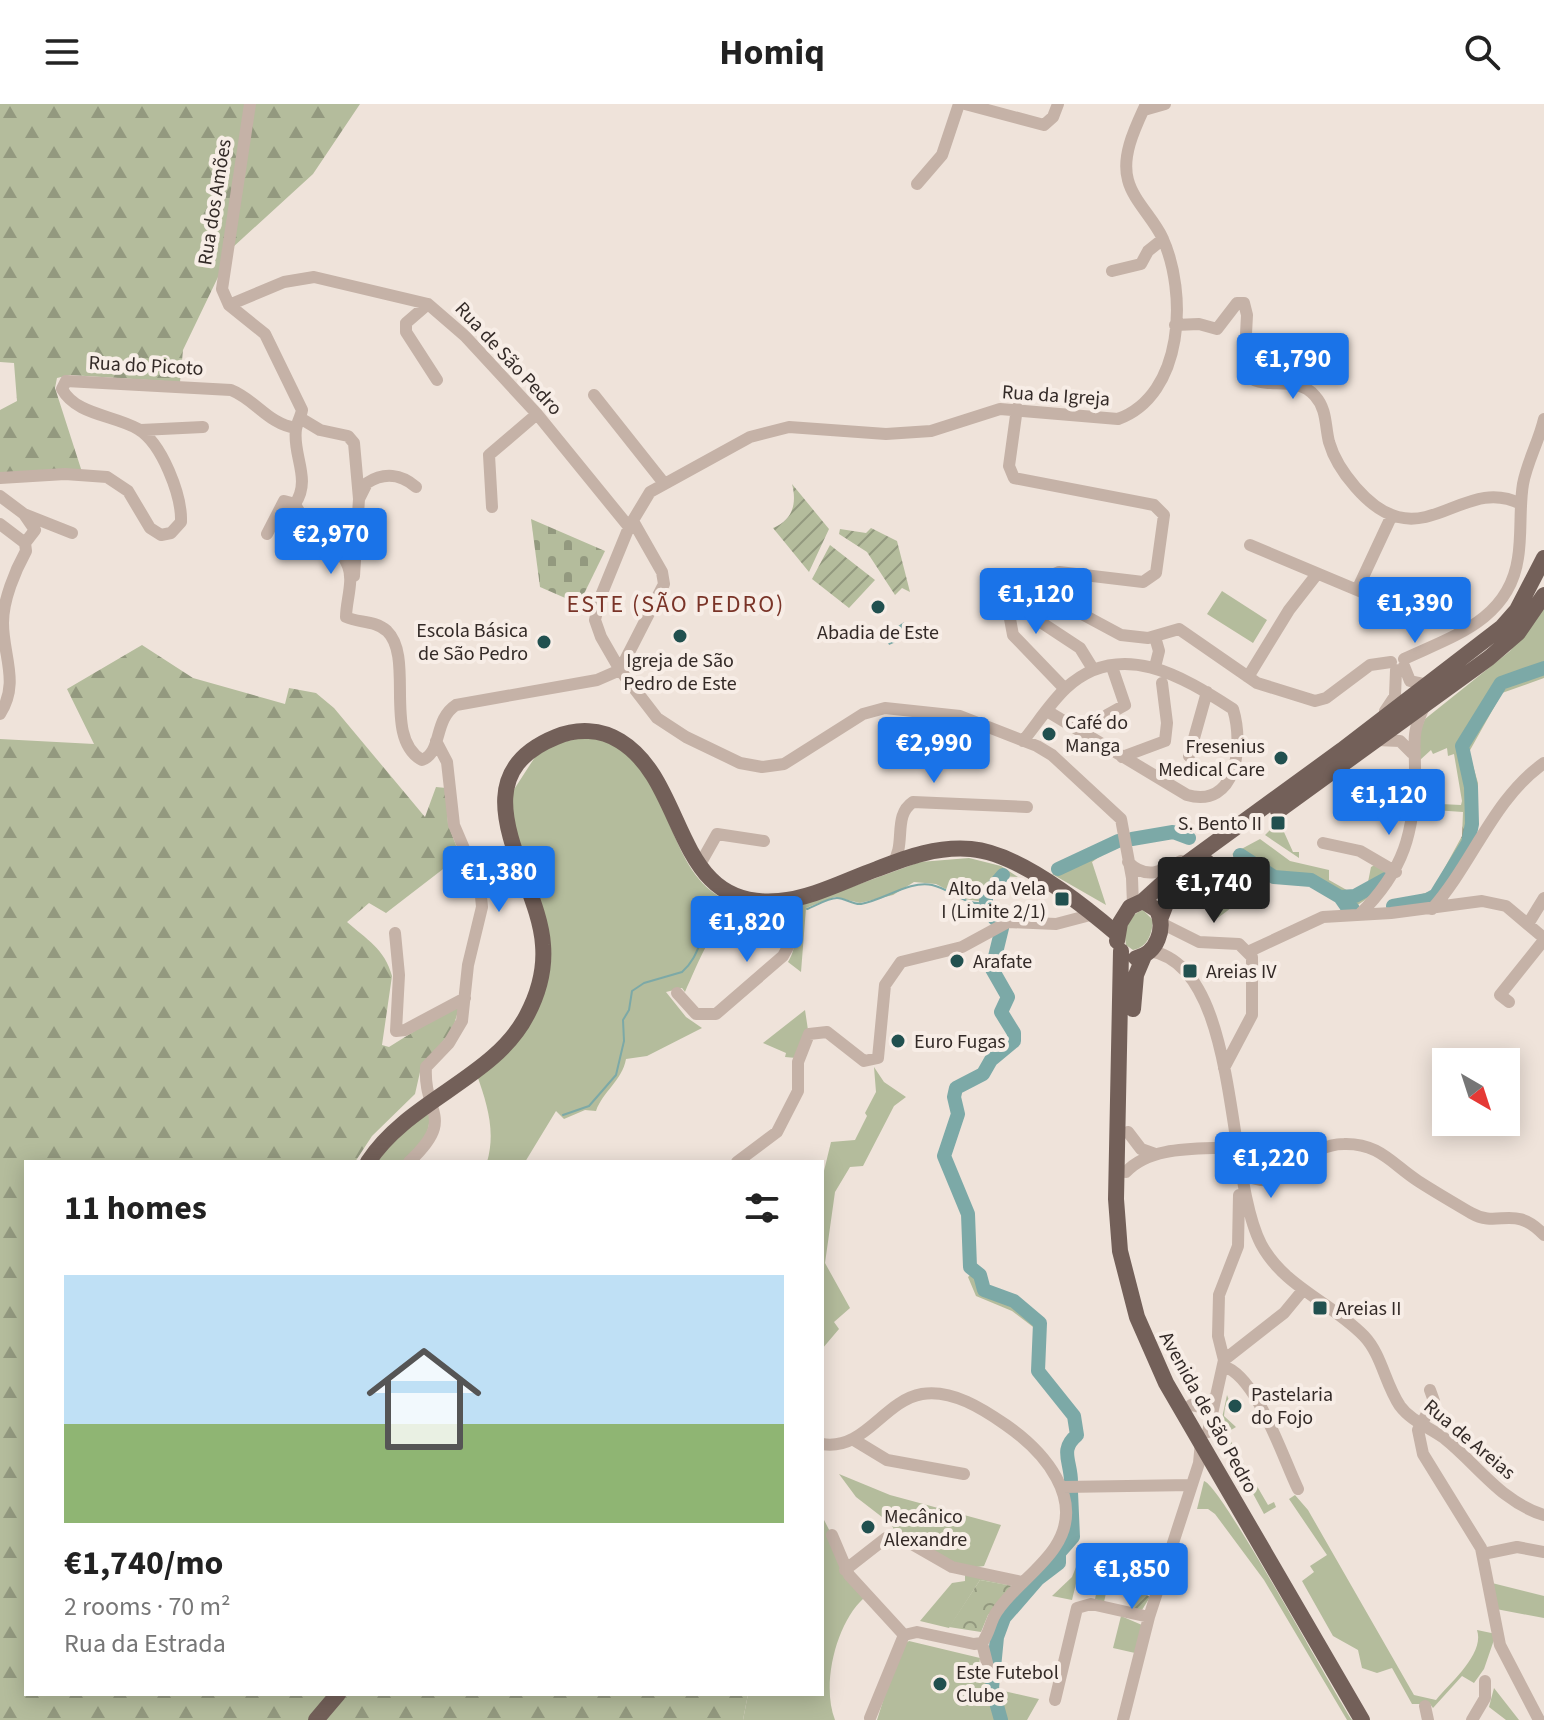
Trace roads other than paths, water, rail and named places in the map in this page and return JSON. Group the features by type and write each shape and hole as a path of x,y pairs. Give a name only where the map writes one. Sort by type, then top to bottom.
{"main road":[{"path":"1376,732 1510,619 1544,558"},
{"path":"370,1160 398,1125 510,1040 535,996 543,960 541,930 504,815 509,784 518,766 530,753 555,737 588,730 614,737 632,748 659,781 699,866 725,890 746,899 791,899 906,853 973,849 1020,867 1100,913 1117,934 1134,906 1215,842 1376,732 1425,705 1504,646 1544,595"},
{"name":"Avenida de São Pedro","path":"1362,1720 1224,1482 1191,1405 1161,1348 1142,1300 1129,1237 1126,1172 1134,989 1161,923 1168,896 1184,879 1376,732"},
{"path":"1100,913 1134,906 1154,906 1161,923"},
{"name":"Avenida de São Pedro","path":"1117,934 1121,951 1116,1173 1120,1251 1127,1284 1150,1349 1375,1720"},
{"path":"1121,951 1130,957 1147,954"},
{"path":"316,1720 336,1696"}],"street":[{"name":"Rua dos Amões","path":"229,305 222,278 250,104"},
{"path":"917,184 942,155 959,104"},
{"path":"965,104 1044,125 1053,117 1058,104"},
{"path":"1145,107 1165,104"},
{"name":"Rua da Igreja","path":"1134,906 1124,827 1114,810 1052,755 960,716 885,708 863,714 784,764 762,767 740,763 667,727 620,670 595,620 600,598 631,524 650,492 738,442 776,428 909,433 931,431 1000,409 1017,408 1118,419 1135,413 1151,398 1163,377 1173,348 1175,325 1173,274 1163,239 1128,181 1126,164 1132,136 1145,107"},
{"path":"1112,271 1141,264 1148,251 1163,239"},
{"name":"Rua de São Pedro","path":"229,305 284,282 314,277 428,304 465,336 631,524 662,572 664,584 658,600 620,670"},
{"path":"1175,325 1199,324 1217,329 1237,303 1244,303 1247,315 1243,367 1246,376 1260,382 1300,384 1314,393 1324,411 1329,443 1337,460 1365,495 1392,515 1423,516 1523,481"},
{"path":"428,304 406,323 406,332 437,380"},
{"path":"229,305 265,334 299,399 303,472 295,504"},
{"name":"Rua do Picoto","path":"141,430 73,403 62,389 63,382 231,390 242,394 277,423 298,423"},
{"path":"594,395 663,482"},
{"path":"1017,408 1009,466 1014,478 1154,505 1164,515 1156,573 1151,579 1143,582 1059,572 1040,585 1032,608 1033,617 1080,648 1093,669"},
{"path":"492,507 489,455 537,414"},
{"path":"1054,599 1121,635 1155,637 1179,629 1248,677 1315,701 1326,698 1370,665 1399,664 1467,631 1503,599 1518,559 1523,481 1544,419"},
{"path":"298,423 352,439 359,499 353,606 362,620"},
{"path":"141,430 203,427"},
{"path":"0,478 65,474 107,477 128,491 150,528 161,535 171,533 181,522 179,496 172,477 141,430"},
{"path":"359,499 367,483 386,475 406,478 416,487"},
{"path":"1490,495 1521,504"},
{"path":"0,496 24,514 72,533"},
{"path":"267,534 284,501 295,504 340,552 349,567 346,617 382,627 395,642 404,731 418,759 426,759 436,741 441,719 456,705 597,680 620,670"},
{"path":"0,714 10,695 11,677 3,625 5,607 26,551 25,543 35,530 24,514"},
{"path":"1357,590 1392,515"},
{"path":"0,524 25,543"},
{"path":"1250,545 1393,605 1442,590"},
{"path":"1248,677 1289,610 1317,574"},
{"path":"1021,579 1010,619 1013,635 1065,689"},
{"path":"1155,637 1159,651 1155,667"},
{"path":"1399,664 1410,681 1429,685"},
{"path":"1399,664 1395,696 1376,732 1400,741 1412,753"},
{"path":"1107,715 1125,708 1112,667"},
{"path":"1023,741 1047,711 1065,689 1093,669 1155,667 1182,676 1233,709 1237,721 1231,774 1224,788 1214,797 1204,799 1187,795 1047,711"},
{"path":"1122,757 1165,741 1167,723 1162,683"},
{"path":"1189,756 1207,692"},
{"path":"1359,915 1396,872 1405,853 1415,767 1412,753 1415,728 1425,705"},
{"path":"411,1160 432,1137 432,1098 426,1067 456,1032 465,998 468,965 482,895 454,825 451,778 436,741"},
{"path":"1432,909 1449,890 1512,792 1544,763"},
{"path":"906,853 901,818 913,802 1027,807"},
{"path":"699,866 717,834 764,841"},
{"path":"1128,862 1142,872 1157,873 1215,842"},
{"path":"1323,843 1360,851 1396,872"},
{"path":"1449,890 1454,905"},
{"path":"1528,924 1544,898"},
{"path":"677,993 696,1014 716,1014 783,956 789,945 791,899"},
{"path":"1250,951 1311,921 1498,903 1544,939 1500,995 1509,1002"},
{"path":"740,1160 777,1132 798,1091 798,1062 809,1034 827,1032 864,1061 878,1058 885,985 901,962 962,947 1003,923 1061,923 1100,913"},
{"path":"1161,923 1199,942 1235,942 1250,951 1254,975 1252,1015 1224,1068"},
{"name":"Rua de Areias","path":"1161,923 1181,966 1209,1008 1224,1068 1242,1188 1252,1224 1266,1253 1303,1290 1367,1339 1396,1399 1420,1423 1452,1445 1512,1501 1544,1515"},
{"path":"395,933 399,975 396,1031 405,1030 465,998"},
{"path":"1147,954 1168,955 1181,966"},
{"path":"1128,1132 1141,1149 1155,1154"},
{"path":"1240,1173 1262,1182 1274,1182 1325,1148 1344,1143 1364,1145 1384,1153 1417,1181 1472,1214 1488,1218 1520,1217 1544,1235"},
{"path":"1126,1172 1140,1160 1155,1154 1237,1147"},
{"path":"1123,1720 1149,1617 1192,1482 1223,1363 1218,1336 1219,1295 1238,1246 1242,1188"},
{"path":"1223,1363 1284,1313 1303,1290"},
{"path":"1223,1363 1241,1374 1252,1388 1298,1489"},
{"path":"1430,1390 1434,1401 1420,1423 1420,1444 1430,1469 1483,1554 1496,1644 1539,1720"},
{"path":"824,1444 854,1440 906,1400 924,1394 940,1394 979,1407 1030,1442 1063,1487 1061,1536 1051,1553 995,1612 982,1643 988,1667"},
{"path":"1191,1405 1204,1408 1215,1395"},
{"path":"854,1440 887,1460 964,1474"},
{"path":"1063,1487 1192,1482 1208,1475 1224,1482"},
{"path":"832,1535 845,1570 904,1635"},
{"path":"845,1570 886,1538 898,1536 952,1567 1022,1582"},
{"path":"1483,1554 1517,1547 1544,1552"},
{"path":"1055,1700 1077,1608 1091,1604 1149,1617"},
{"path":"904,1635 917,1632 982,1643"},
{"path":"870,1718 904,1635"},
{"path":"1472,1720 1485,1698 1485,1681"},
{"path":"1425,1706 1428,1720"}],"water":[{"path":"904,622 910,636 889,645 885,635"}],"waterway":[{"path":"1393,906 1427,900 1436,895 1468,843 1472,824 1471,787 1462,746 1501,683 1544,668"},
{"path":"1132,839 1173,832 1189,838"},
{"path":"1058,869 1118,841"},
{"path":"1240,855 1274,877 1311,880 1340,897 1355,896 1386,879"},
{"path":"995,919 986,907 986,895 1003,875"},
{"path":"807,909 837,898 861,904 924,884 939,887 964,900 985,903"},
{"path":"1340,897 1347,907 1353,909"},
{"path":"563,1115 589,1106 616,1075 624,1041 623,1020 629,1010 632,991 644,983 682,972 708,928 725,918 740,917"},
{"path":"1002,928 992,969 1008,997 1001,1012 1014,1033 1014,1041 991,1060 983,1074 956,1088 954,1097 958,1114 944,1156 968,1214 970,1267 980,1275 984,1290 1014,1301 1040,1323 1038,1371 1074,1416 1077,1435 1067,1451 1071,1482"},
{"path":"1001,1720 992,1688 997,1637 1004,1618 1038,1579 1059,1563 1059,1553 1073,1537 1071,1492"}],"place":[{"name":"Abadia de Este","path":"878,607"},
{"name":"Igreja de São Pedro de Este","path":"680,636"},
{"name":"Escola Básica de São Pedro","path":"544,642"},
{"name":"Café do Manga","path":"1049,734"},
{"name":"Fresenius Medical Care","path":"1281,758"},
{"name":"S. Bento II","path":"1278,823"},
{"name":"Alto da Vela I (Limite 2/1)","path":"1062,899"},
{"name":"Arafate","path":"957,961"},
{"name":"Areias IV","path":"1190,971"},
{"name":"Euro Fugas","path":"898,1041"},
{"name":"Areias II","path":"1320,1308"},
{"name":"Pastelaria do Fojo","path":"1235,1406"},
{"name":"Mecânico Alexandre","path":"868,1527"},
{"name":"Este Futebol Clube","path":"940,1684"}],"district":[{"name":"ESTE (SÃO PEDRO)","path":"676,604"}]}
